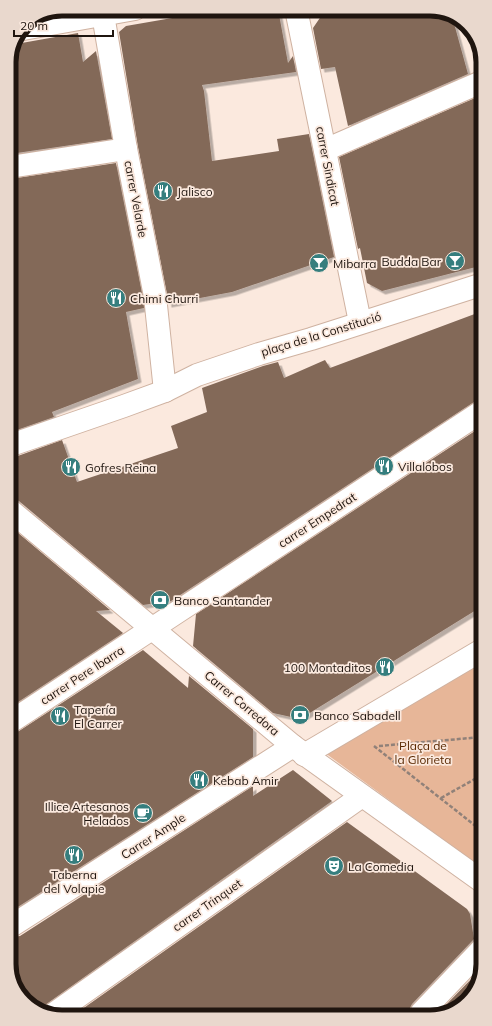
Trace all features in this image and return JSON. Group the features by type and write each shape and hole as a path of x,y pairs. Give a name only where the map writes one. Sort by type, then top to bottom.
{"street":[{"path":"32,27 83,16"},
{"name":"carrer Velarde","path":"103,16 126,149 155,296 165,390"},
{"name":"carrer Sindicat","path":"297,16 360,322"},
{"path":"325,150 476,84"},
{"path":"16,166 126,149"},
{"name":"plaça de la Constitució","path":"16,443 124,406 165,390 197,375 259,354 476,286"},
{"name":"carrer Empedrat","path":"153,629 476,415"},
{"name":"Carrer Corredora","path":"16,515 298,751 476,877"},
{"name":"carrer Pere Ibarra","path":"16,718 153,629"},
{"name":"Carrer Ample","path":"16,923 298,751 360,722 476,654"},
{"name":"carrer Trinquet","path":"59,1010 362,796"},
{"path":"424,1010 476,955"}],"path":[{"path":"360,722 374,746 476,826"},
{"path":"374,746 476,738"},
{"path":"441,798 476,778"}],"green space":[{"name":"Plaça de la Glorieta","path":"476,651 476,864 317,747"}],"building":[{"path":"184,16 279,16 288,63 293,56 296,72 202,85 204,91 212,161 279,151 277,139 309,134 334,257 232,292 168,304 138,147 119,32 126,26"},
{"path":"321,16 433,16 445,18 454,23 468,74 348,126 335,67 321,69 313,28"},
{"path":"78,33 83,62 96,51 112,139 16,153 16,59 20,43"},
{"path":"475,98 476,267 382,291 367,283 360,248 358,249 339,157"},
{"path":"116,163 144,308 126,312 138,379 52,412 54,417 16,430 16,178"},
{"path":"476,313 476,401 171,601 143,605 16,500 16,457 62,440 77,482 178,448 171,426 207,412 202,388 278,362 284,378 325,360 330,368"},
{"path":"476,430 476,610 300,719 273,713 193,646 196,614"},
{"path":"16,531 110,610 96,611 123,633 16,703"},
{"path":"143,650 188,688 189,676 253,729 253,757 16,908 16,732"},
{"path":"293,770 332,801 44,1006 29,997 22,987 17,973 16,937 20,936 253,786 253,796"},
{"path":"347,822 467,909 470,914 474,939 412,1004 409,1010 81,1010"},
{"path":"474,976 465,994 453,1004 443,1008"}],"place":[{"name":"Jalisco","path":"163,191"},
{"name":"Budda Bar","path":"455,261"},
{"name":"Mibarra","path":"319,263"},
{"name":"Chimi Churri","path":"116,298"},
{"name":"Villalobos","path":"384,466"},
{"name":"Gofres Reina","path":"71,467"},
{"name":"Banco Santander","path":"160,600"},
{"name":"100 Montaditos","path":"385,667"},
{"name":"Banco Sabadell","path":"300,715"},
{"name":"Tapería El Carrer","path":"60,716"},
{"name":"Kebab Amir","path":"199,780"},
{"name":"Illice Artesanos Helados","path":"143,813"},
{"name":"Taberna del Volapie","path":"74,855"},
{"name":"La Comedia","path":"334,866"}]}
